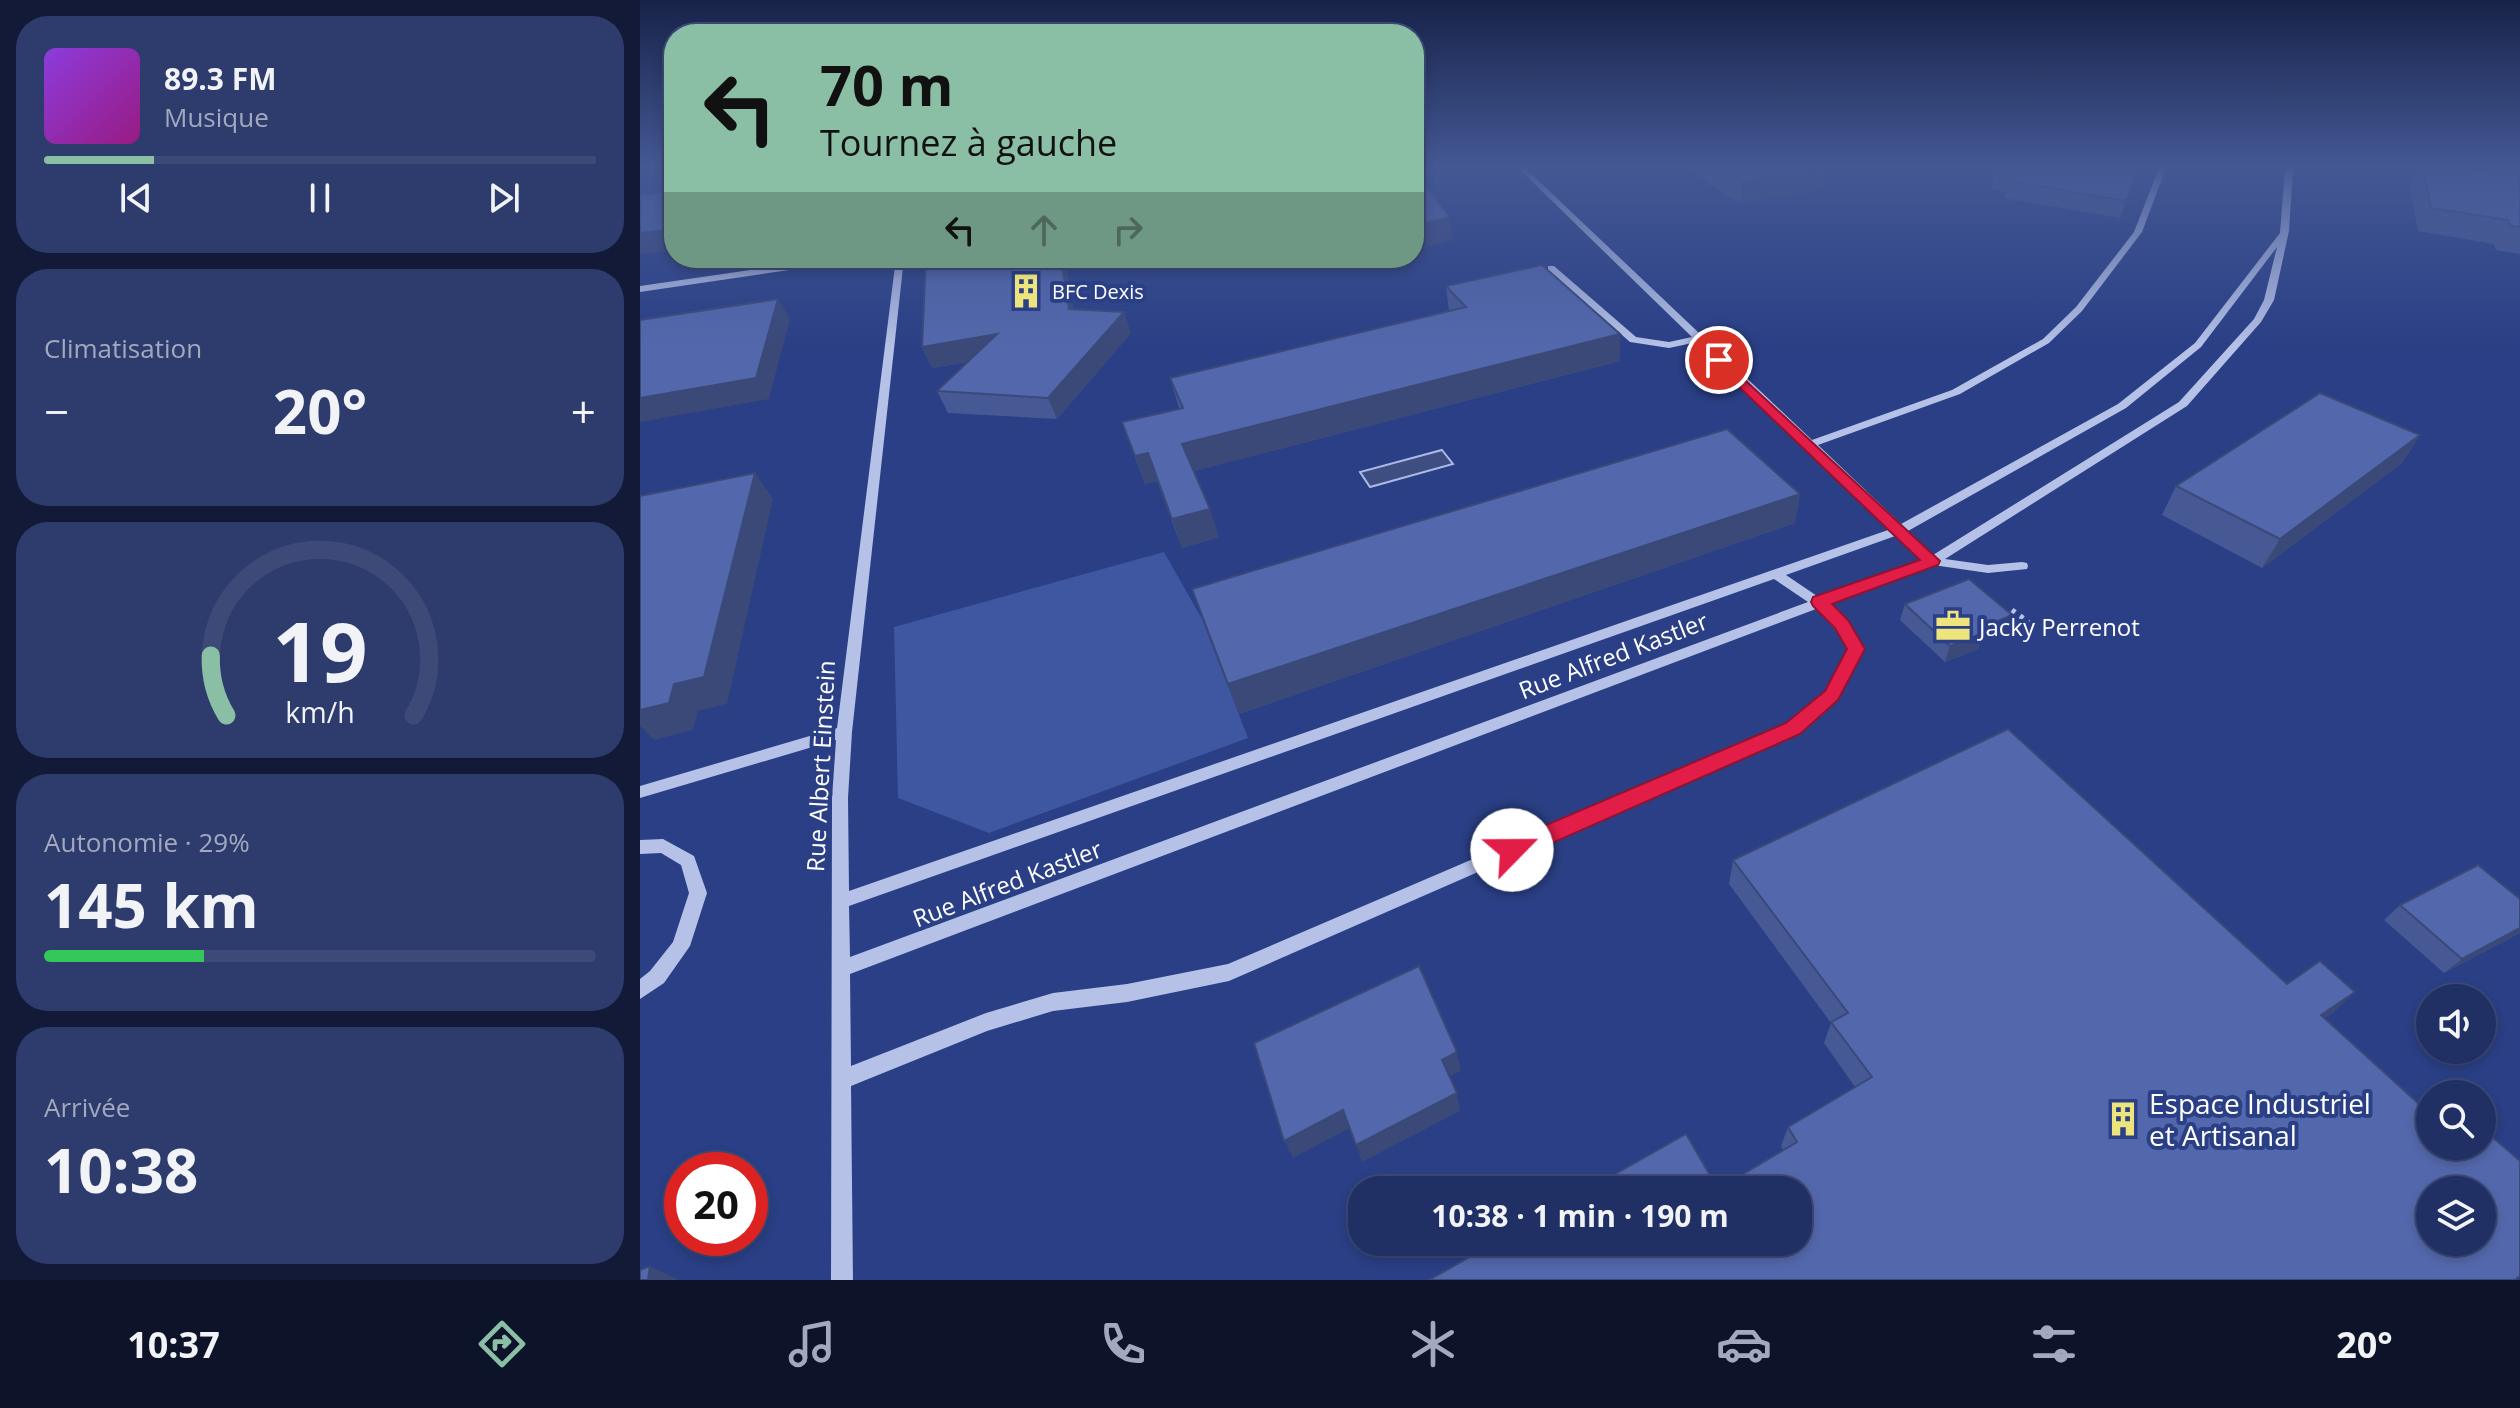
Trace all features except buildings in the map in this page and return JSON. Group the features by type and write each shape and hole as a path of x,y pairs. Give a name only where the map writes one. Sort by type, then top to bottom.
{"street":[{"path":"1582,228 1932,561 1988,569 2022,566"},
{"path":"1808,445 1956,392 2046,341 2079,309 2140,228"},
{"name":"Rue Alfred Kastler","path":"841,969 1932,561 2183,404 2258,320 2269,300 2285,228"},
{"name":"Rue Alfred Kastler","path":"840,902 1898,531 2122,406 2198,345 2285,231"},
{"path":"640,289 782,268"},
{"name":"Rue Albert Einstein","path":"842,1280 840,902 844,732 899,268"},
{"path":"1551,268 1633,340 1669,345 1696,339"},
{"path":"842,1080 986,1022 1053,1002 1127,993 1229,972 1793,728 1832,695 1856,649 1841,624 1819,602 1775,574"},
{"path":"640,792 844,732"},
{"path":"640,847 663,846 688,861 698,893 681,946 657,977 640,990"}],"path":[{"path":"2012,610 2034,626"}],"shaded area":[{"path":"1442,450 1453,464 1370,487 1360,472"},
{"path":"1164,552 1202,619 1248,738 989,833 898,798 894,627"}],"place":[{"name":"BFC Dexis","path":"1026,291"},
{"name":"Jacky Perrenot","path":"1953,626"},
{"name":"Espace Industriel et Artisanal","path":"2123,1119"}],"route":[{"path":"1512,850 1793,728 1832,695 1856,649 1841,624 1819,602 1932,561 1719,360"}]}
